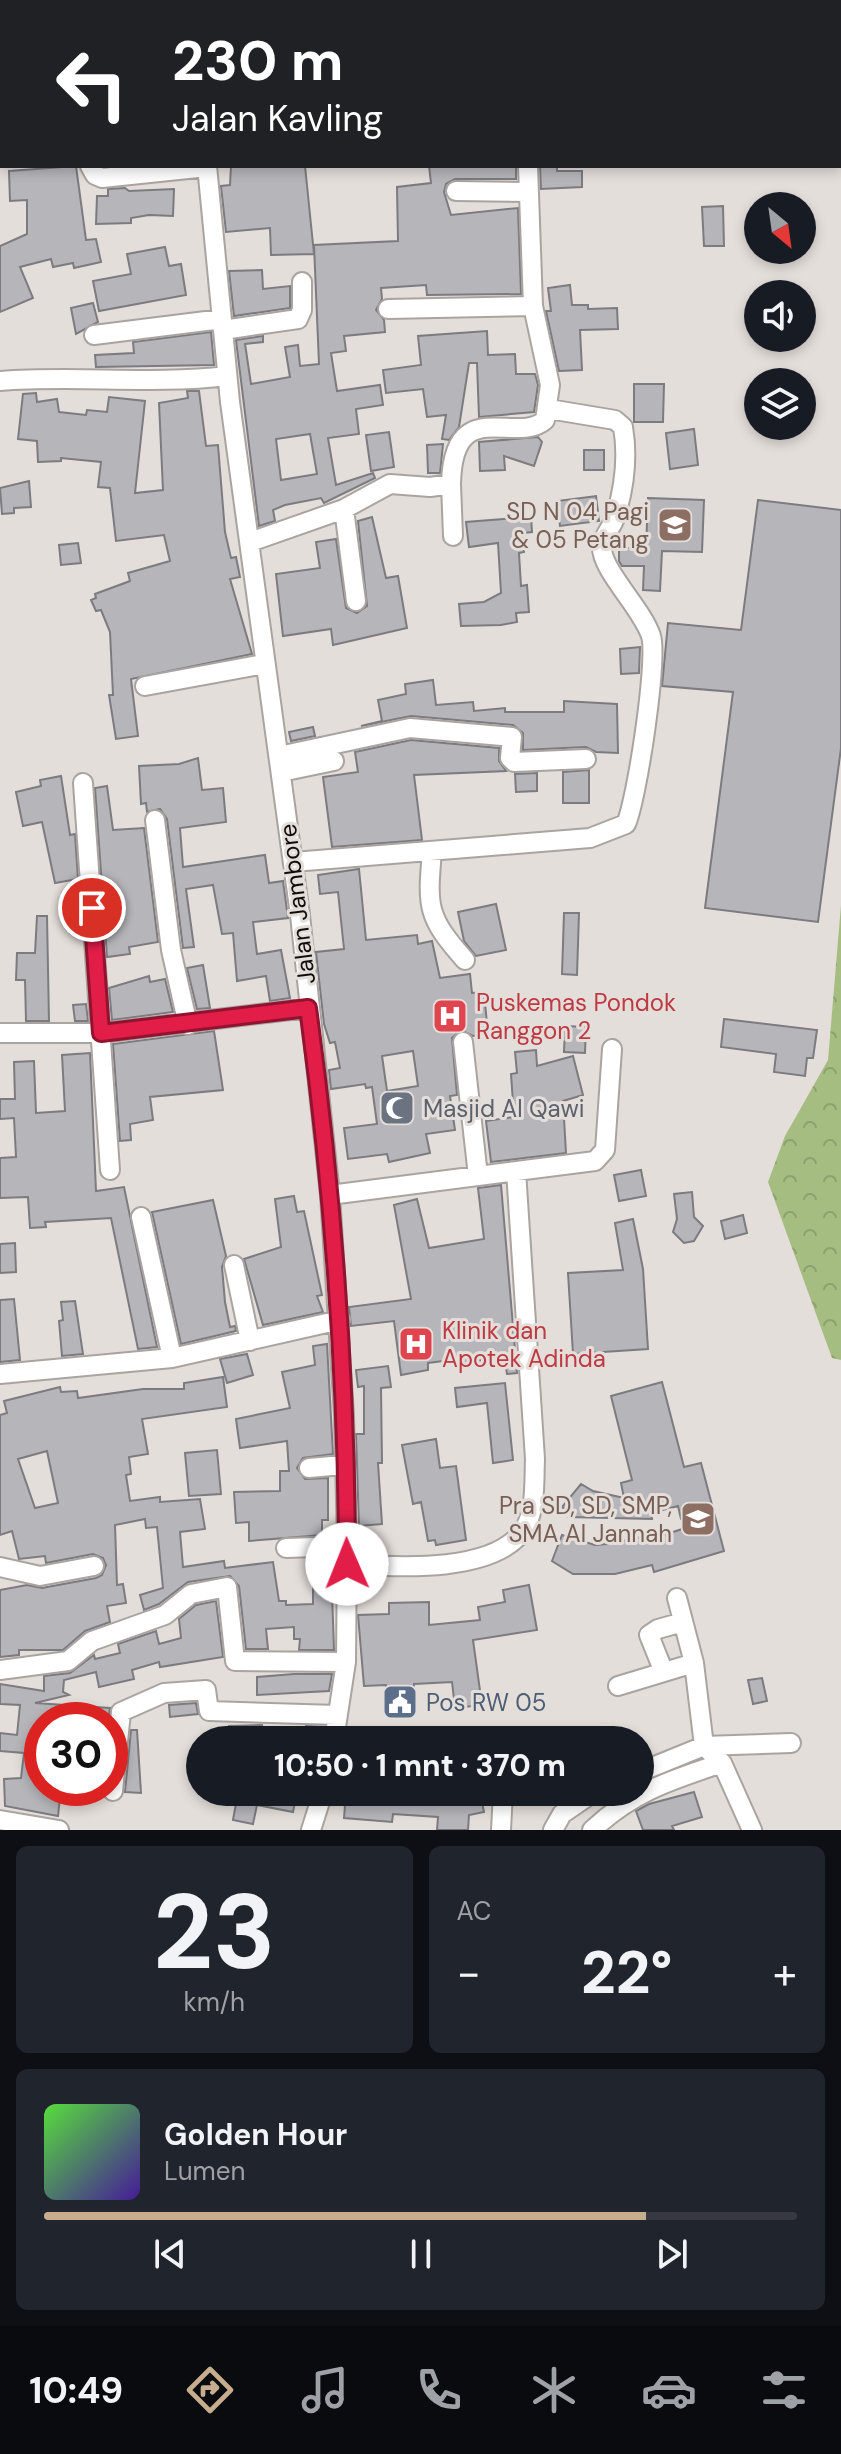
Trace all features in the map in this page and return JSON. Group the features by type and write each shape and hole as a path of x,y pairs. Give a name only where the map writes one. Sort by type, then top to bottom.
{"street":[{"path":"91,168 95,175 102,178 190,168"},
{"name":"Jalan Jambore","path":"207,168 227,376 293,862 330,1195 340,1320 347,1555 346,1662 336,1726"},
{"path":"453,536 451,484 458,447 469,433 501,426 539,425 549,409 549,377 533,306 528,168"},
{"path":"456,191 527,192"},
{"path":"94,335 298,319 302,310 302,282"},
{"path":"388,309 533,306"},
{"path":"0,381 75,377 168,382 227,376"},
{"path":"293,862 590,838 622,828 629,818 653,651 643,619 606,567 602,545 615,518 625,462 623,427 615,420 549,409"},
{"path":"250,542 344,509 390,484 430,487 451,484"},
{"path":"344,509 356,601"},
{"path":"145,686 264,664"},
{"path":"280,764 410,728 512,737 510,758 514,762 586,759"},
{"path":"280,764 334,761"},
{"path":"83,783 110,1170"},
{"path":"155,820 171,950 188,1025"},
{"path":"432,851 429,903 432,915 465,960"},
{"path":"0,1033 101,1033 188,1025 308,1008"},
{"path":"463,1042 478,1176"},
{"path":"330,1195 595,1161 603,1156 612,1049"},
{"path":"286,1548 347,1555 390,1566 481,1558 505,1547 526,1526 534,1489 535,1459 516,1171"},
{"path":"141,1217 172,1358"},
{"path":"234,1265 250,1341"},
{"path":"0,1374 172,1358 340,1320"},
{"path":"309,1468 343,1465"},
{"path":"0,1567 40,1576 94,1566"},
{"path":"0,1670 68,1661 92,1641 165,1615 191,1594 227,1587 235,1661 346,1662"},
{"path":"677,1598 694,1663 704,1746 722,1763 752,1830"},
{"path":"663,1670 649,1635 683,1622"},
{"path":"618,1686 694,1663"},
{"path":"128,1709 164,1693 206,1690 209,1711 337,1715"},
{"path":"654,1766 704,1746 791,1743"},
{"path":"592,1830 620,1804 646,1788 722,1763"},
{"path":"311,1830 319,1806"},
{"path":"501,1830 502,1806"},
{"path":"553,1830 562,1814 574,1806"},
{"path":"0,1820 59,1830"}],"green space":[{"path":"841,905 841,1360 832,1358 768,1182 785,1136 828,1060"}],"building":[{"path":"76,168 86,240 96,239 101,262 74,268 73,263 53,267 51,259 20,267 33,298 0,312 0,246 27,234 27,200 10,201 9,171"},
{"path":"231,168 305,168 314,254 271,255 270,228 226,232 221,186 230,185"},
{"path":"429,168 516,168 516,179 455,179 446,184 444,192 451,215 518,208 521,294 427,295 426,285 381,288 382,299 376,310 384,320 385,332 344,336 346,351 331,353 337,391 380,385 383,405 356,409 359,434 328,438 336,485 373,473 375,478 324,503 321,498 285,505 273,510 275,521 259,526 236,340 263,336 263,342 245,344 251,384 290,377 285,347 298,345 300,366 319,364 314,245 398,241 397,187 431,183","holes":["310,434 317,474 281,480 276,439"]},
{"path":"540,168 582,171 582,187 541,189"},
{"path":"125,188 129,191 174,189 173,216 149,215 131,218 131,223 96,224 97,196 108,196 108,189"},
{"path":"723,206 724,246 704,246 702,207"},
{"path":"165,247 169,266 181,264 186,295 99,311 93,281 131,274 127,254"},
{"path":"262,270 263,289 290,286 290,308 234,316 229,271"},
{"path":"570,285 572,305 588,305 588,309 617,308 618,329 580,330 582,370 559,371 546,311 551,311 548,288"},
{"path":"93,303 98,322 76,334 71,308"},
{"path":"487,331 488,355 515,354 516,374 535,374 538,385 534,412 479,417 477,363 469,363 459,427 449,440 442,439 446,415 427,417 423,389 386,393 383,370 421,365 418,336"},
{"path":"211,332 214,365 96,367 95,355 134,353 133,342"},
{"path":"634,384 664,384 663,422 634,422"},
{"path":"187,391 199,391 206,446 218,445 225,532 231,558 236,557 240,577 230,579 252,654 131,679 138,736 116,739 109,695 113,695 110,632 101,610 96,611 91,600 96,598 95,594 130,581 128,573 170,561 164,535 116,541 110,488 98,487 101,462 61,458 61,461 38,462 37,441 18,439 23,394 36,393 37,402 57,399 59,412 86,415 87,410 107,412 109,397 145,401 135,493 163,490 159,403 188,398"},
{"path":"694,429 698,465 670,469 666,433"},
{"path":"389,432 394,467 371,471 366,435"},
{"path":"538,437 542,442 534,466 504,456 505,470 480,471 479,442"},
{"path":"443,444 440,473 428,473 427,445"},
{"path":"584,450 604,450 604,470 584,470"},
{"path":"29,481 31,507 14,508 14,513 2,514 0,488"},
{"path":"596,496 599,521 560,526 557,501"},
{"name":"SD N 04 Pagi & 05 Petang","path":"648,498 704,500 702,552 662,551 660,591 643,590 644,566 622,566 619,561 619,548 646,548"},
{"path":"758,500 841,510 841,748 818,922 705,908 733,692 662,686 668,623 741,630"},
{"path":"372,517 386,578 398,576 407,628 333,645 331,629 283,636 276,574 320,568 316,542 336,539 346,608 357,613 367,606 358,521"},
{"path":"531,517 532,532 523,533 524,552 519,553 521,586 527,585 529,612 516,613 517,622 461,626 459,604 484,602 501,593 498,543 469,547 466,522"},
{"path":"78,543 81,563 61,565 59,545"},
{"path":"640,647 639,673 621,674 620,649"},
{"path":"433,680 436,705 473,702 474,711 505,708 505,712 564,712 564,701 617,704 618,753 596,752 586,747 523,750 523,733 513,725 411,716 361,726 382,721 378,700 406,694 405,684"},
{"path":"313,727 315,736 291,741 289,732"},
{"path":"411,740 499,748 499,761 506,771 414,775 422,840 332,847 323,777 358,772 355,752"},
{"path":"198,758 202,790 223,788 226,822 180,828 183,867 265,855 269,883 283,881 288,918 253,922 257,954 281,950 290,998 270,1001 266,976 237,981 233,933 222,934 213,885 186,889 194,947 183,948 167,819 160,809 147,812 146,803 141,804 139,766 179,764"},
{"path":"589,770 589,803 563,803 563,772"},
{"path":"537,773 537,791 516,792 515,774"},
{"path":"61,776 70,835 75,834 78,879 55,883 42,822 23,826 16,792 41,786 40,780"},
{"path":"107,786 113,830 144,828 158,942 129,947 130,954 107,957 95,788"},
{"path":"359,869 366,940 417,935 418,944 432,941 440,978 470,974 472,993 484,992 488,1034 473,1036 461,1030 452,1038 457,1095 450,1096 455,1130 426,1134 430,1153 389,1162 387,1154 348,1159 344,1128 377,1124 372,1087 366,1088 365,1084 331,1089 329,1070 340,1068 335,1042 330,1043 324,1024 316,952 344,949 338,892 320,894 318,875","holes":["413,1051 418,1086 387,1091 382,1056"]},
{"path":"496,904 506,950 476,956 464,941 458,912"},
{"path":"564,913 579,913 577,975 562,974"},
{"path":"37,916 47,916 49,1021 26,1021 25,980 16,980 17,953 35,953"},
{"path":"203,965 210,1008 197,1009 187,968"},
{"path":"149,976 150,982 165,979 173,1012 112,1020 109,988"},
{"path":"86,1004 88,1021 75,1021 73,1005"},
{"path":"724,1019 817,1030 813,1058 807,1058 805,1076 774,1072 776,1054 721,1047"},
{"path":"565,1026 586,1027 585,1053 564,1052"},
{"path":"214,1031 223,1090 150,1097 153,1120 130,1124 131,1140 120,1141 113,1044"},
{"path":"536,1050 537,1066 573,1056 583,1095 563,1101 566,1153 491,1162 486,1121 514,1117 511,1074 517,1073 515,1052"},
{"path":"90,1053 96,1191 124,1187 157,1347 138,1349 111,1218 45,1222 46,1227 30,1228 28,1197 0,1198 0,1158 16,1157 14,1118 0,1119 0,1099 15,1099 14,1062 34,1061 36,1113 65,1111 62,1055"},
{"path":"641,1170 646,1196 619,1201 614,1175"},
{"path":"501,1185 517,1373 507,1374 504,1356 460,1364 459,1359 428,1363 428,1370 401,1375 394,1321 351,1326 349,1307 411,1299 394,1205 417,1199 429,1248 484,1239 478,1188"},
{"path":"692,1192 694,1217 703,1226 694,1241 684,1243 673,1232 677,1219 674,1194"},
{"path":"294,1196 297,1212 304,1211 322,1295 317,1296 323,1312 263,1325 244,1259 281,1247 275,1199"},
{"path":"213,1200 226,1256 222,1267 225,1302 230,1327 235,1326 236,1331 181,1344 152,1212"},
{"path":"743,1215 747,1233 725,1239 721,1221"},
{"path":"633,1219 643,1269 648,1349 573,1354 568,1273 623,1270 615,1223"},
{"path":"15,1243 16,1272 0,1273 0,1244"},
{"path":"14,1299 20,1360 0,1362 0,1300"},
{"path":"75,1301 83,1354 62,1356 61,1302"},
{"path":"327,1344 333,1454 303,1458 297,1468 305,1479 328,1478 328,1520 322,1520 322,1535 249,1541 249,1522 236,1523 234,1492 280,1491 280,1471 289,1471 287,1441 240,1448 236,1419 290,1408 282,1372 315,1365 313,1346"},
{"path":"247,1354 253,1375 227,1383 220,1359"},
{"path":"388,1366 391,1387 381,1388 382,1463 378,1463 382,1524 359,1526 356,1434 364,1434 364,1386 358,1387 356,1370"},
{"path":"223,1377 227,1407 142,1419 148,1454 129,1457 131,1474 126,1475 130,1501 160,1497 160,1502 200,1499 205,1529 180,1532 183,1567 224,1561 225,1568 273,1562 279,1601 286,1601 286,1605 313,1604 313,1564 331,1564 334,1650 299,1650 300,1639 294,1639 294,1627 266,1629 268,1649 246,1649 239,1586 230,1576 188,1582 159,1604 144,1610 140,1595 163,1588 157,1527 146,1528 145,1519 115,1525 117,1585 123,1584 126,1603 107,1606 110,1622 85,1631 63,1650 19,1650 19,1655 0,1657 0,1590 27,1585 42,1588 96,1578 102,1575 106,1565 103,1558 93,1554 46,1563 45,1556 19,1559 12,1531 0,1535 0,1415 7,1413 4,1401 60,1387 61,1392 77,1391 78,1398 143,1389 184,1389 184,1383","holes":["47,1451 58,1503 35,1508 18,1459"]},
{"name":"Pra SD, SD, SMP, SMA Al Jannah","path":"662,1382 684,1467 701,1463 724,1551 654,1572 652,1565 615,1574 573,1574 552,1561 562,1535 595,1545 655,1534 655,1538 694,1525 693,1519 681,1519 678,1506 651,1513 652,1519 569,1517 571,1514 562,1507 581,1484 593,1491 624,1498 621,1483 632,1480 611,1396"},
{"path":"505,1383 513,1460 493,1463 487,1403 457,1407 455,1388"},
{"path":"436,1439 440,1468 456,1466 466,1540 436,1545 435,1540 428,1541 421,1502 413,1504 402,1445"},
{"path":"217,1450 221,1494 189,1496 185,1453"},
{"path":"529,1585 537,1630 473,1640 482,1705 455,1708 452,1682 414,1684 411,1706 389,1710 386,1685 364,1686 358,1615 389,1614 389,1603 429,1602 429,1625 480,1620 478,1607 505,1602 503,1590"},
{"path":"216,1601 223,1657 160,1667 159,1662 132,1670 134,1679 99,1687 96,1672 64,1680 63,1692 69,1695 24,1702 24,1753 0,1751 0,1733 17,1735 20,1705 0,1704 0,1684 44,1691 44,1676 70,1673 94,1655 95,1659 120,1653 118,1644 156,1631 159,1644 181,1638 179,1619 196,1605"},
{"path":"332,1674 329,1691 257,1695 257,1677"},
{"path":"762,1678 767,1701 753,1704 748,1680"},
{"path":"196,1703 198,1714 170,1717 169,1705"},
{"path":"131,1730 137,1730 141,1793 128,1792"},
{"path":"24,1753 24,1806 59,1806 58,1816 5,1806 4,1779 21,1778"},
{"path":"694,1792 702,1817 672,1826 674,1830 643,1830 636,1811 654,1806 654,1803"},
{"path":"236,1806 257,1806 253,1824 233,1820"},
{"path":"262,1806 294,1806 293,1812"},
{"path":"345,1806 483,1806 484,1812 469,1815 468,1830 437,1830 438,1817 393,1814 392,1822 344,1818"}],"place":[{"name":"SD N 04 Pagi & 05 Petang","path":"675,525"},
{"name":"Puskemas Pondok Ranggon 2","path":"450,1016"},
{"name":"Masjid Al Qawi","path":"397,1108"},
{"name":"Klinik dan Apotek Adinda","path":"416,1344"},
{"name":"Pra SD, SD, SMP, SMA Al Jannah","path":"698,1519"},
{"name":"Pos RW 05","path":"400,1702"}],"route":[{"path":"92,908 101,1033 246,1018 308,1008 324,1126 340,1320 347,1564"}]}
